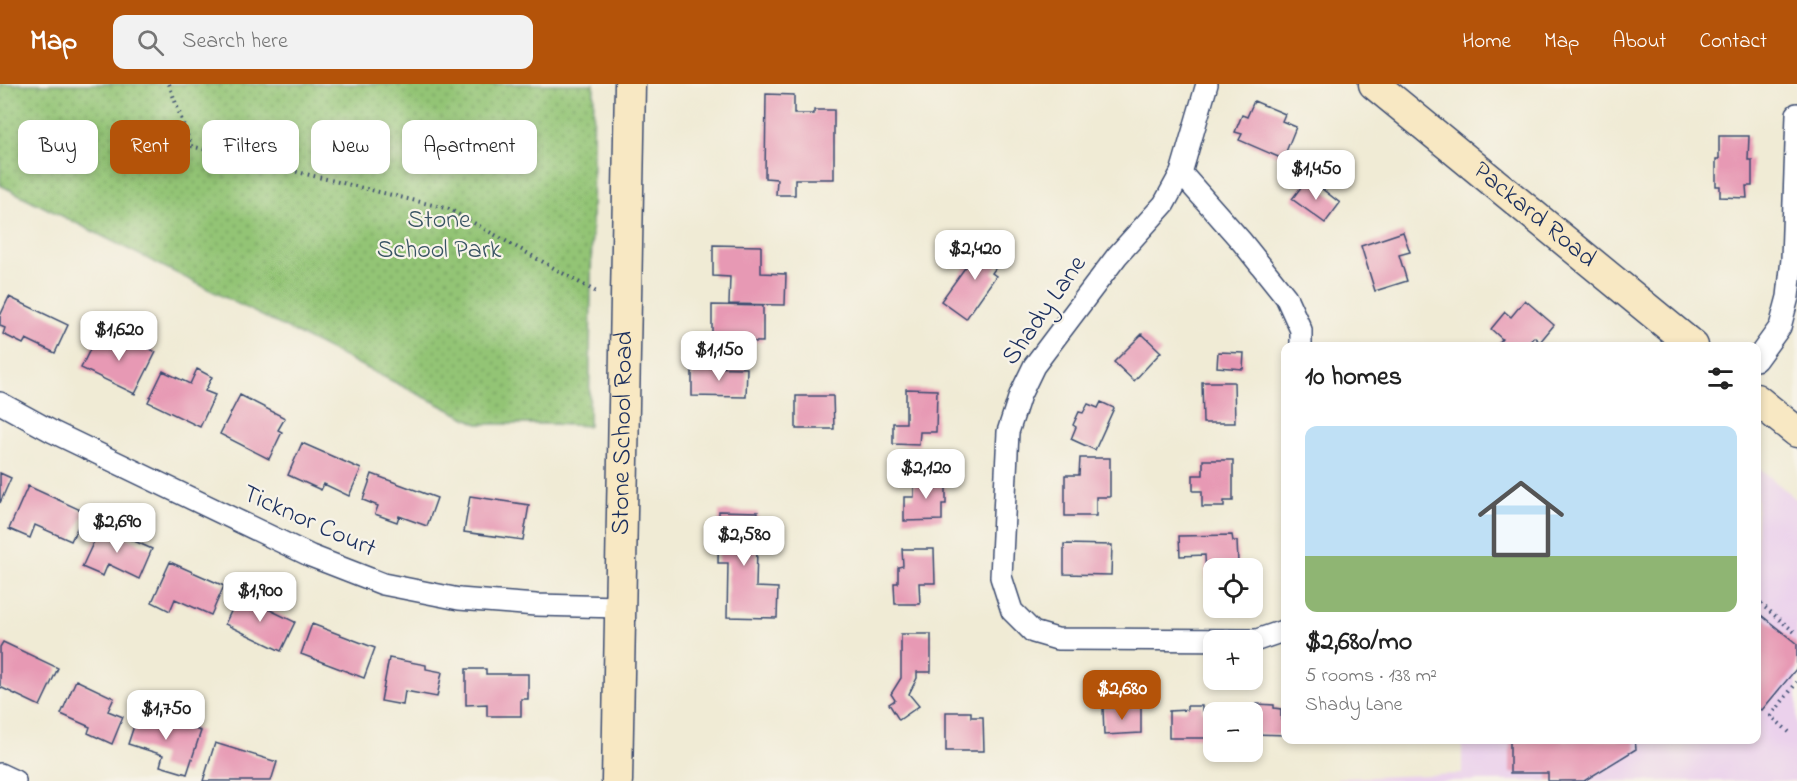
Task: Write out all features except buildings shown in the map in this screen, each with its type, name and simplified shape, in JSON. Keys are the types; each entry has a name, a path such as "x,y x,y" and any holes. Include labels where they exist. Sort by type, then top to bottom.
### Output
{"main road":[{"name":"Stone School Road","path":"617,781 630,84"},
{"name":"Packard Road","path":"1374,84 1688,342"},
{"path":"1761,403 1797,432"}],"street":[{"name":"Shady Lane","path":"1207,84 1181,173 1164,204 1117,256 1034,366 1020,395 1008,432 1001,577 1012,611 1033,632 1057,639 1257,640 1281,632"},
{"path":"1761,353 1780,327 1788,297 1792,259 1797,114"},
{"path":"1181,173 1242,242 1286,297 1301,330 1301,342"},
{"name":"Ticknor Court","path":"0,403 53,432 311,556 382,584 459,599 536,605 620,607"},
{"path":"0,774 15,781"}],"path":[{"path":"170,84 191,146 449,209 598,292"},
{"path":"1761,604 1797,634"},
{"path":"1789,732 1771,716 1797,682"}],"shaded area":[{"path":"1761,469 1797,500 1797,781 1337,781 1337,778 1462,774 1462,744 1761,744"}],"green space":[{"name":"Stone School Park","path":"0,84 594,84 589,426 478,424 0,185"}]}
